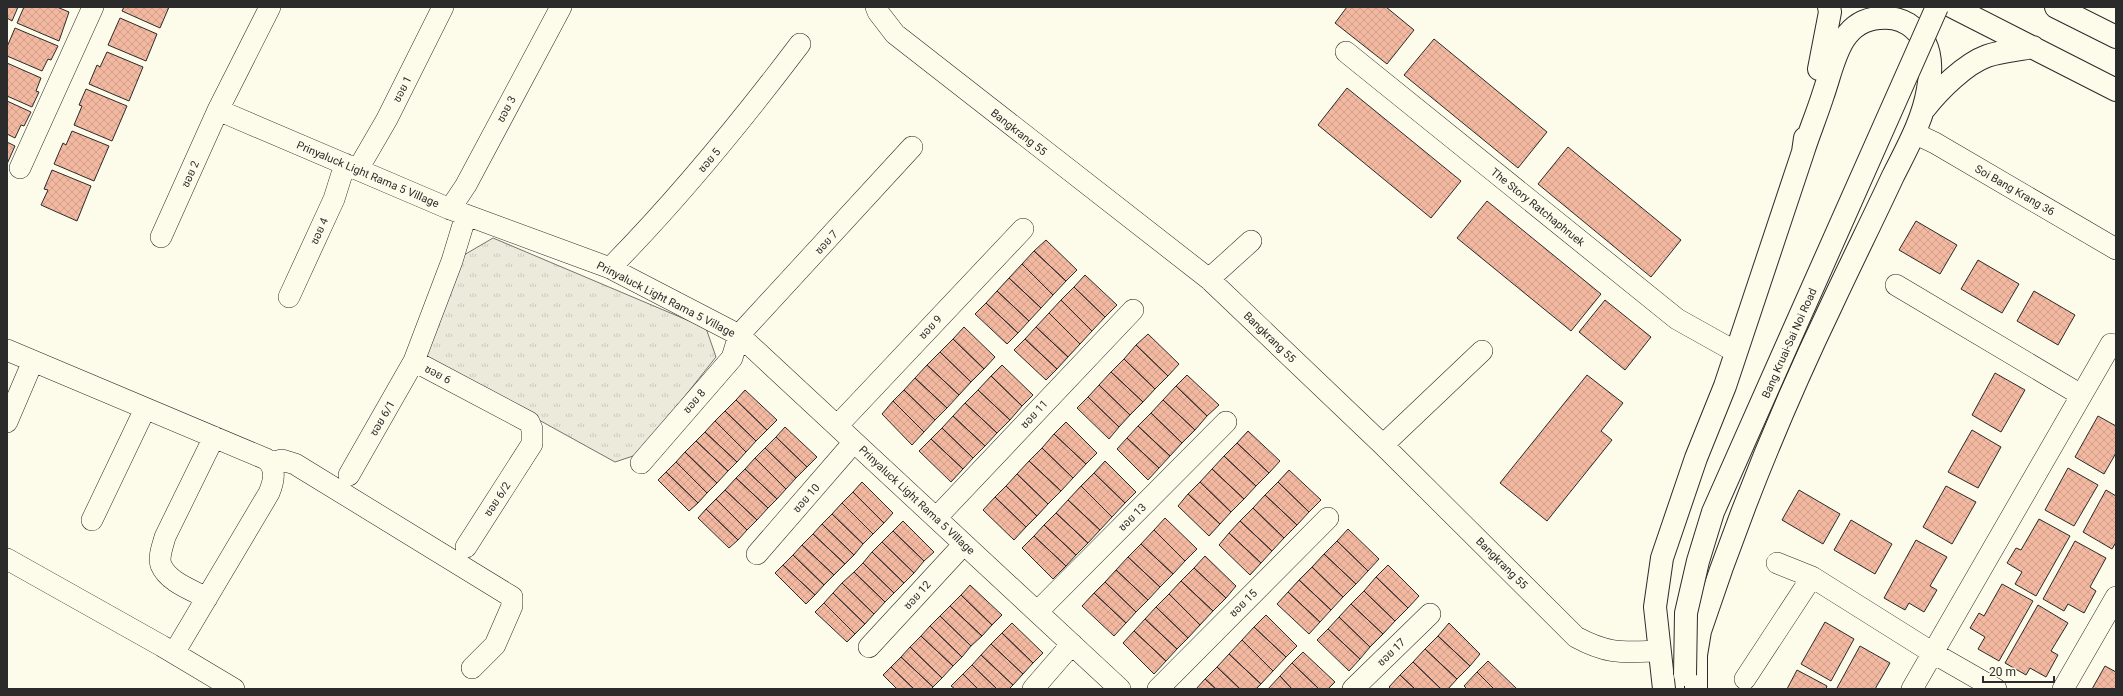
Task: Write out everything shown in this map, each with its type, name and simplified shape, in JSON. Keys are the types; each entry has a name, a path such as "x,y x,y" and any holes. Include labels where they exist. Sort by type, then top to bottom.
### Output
{"main road":[{"path":"1803,152 1828,26 1829,7"},
{"name":"Bang Kruai-Sai Noi Road","path":"1680,685 1672,640 1674,611 1689,546 1702,507 1815,257 1922,7"},
{"name":"Bang Kruai-Sai Noi Road","path":"1680,685 1686,613 1698,561 1713,512 1937,7"},
{"path":"1953,7 2116,90"},
{"path":"2056,7 2116,37"},
{"path":"1888,17 1901,20 1915,28 1928,48 1931,65 1923,111 1914,133 1806,358 1754,481 1700,631 1696,655 1680,685 1660,651 1655,607 1662,558 1736,352 1824,94 1835,54 1843,39 1855,26 1871,18 1888,17"},
{"path":"1923,111 1938,91 1962,71 1986,56 2033,47"}],"street":[{"path":"20,168 93,7"},
{"path":"218,110 270,7"},
{"name":"ซอย 1","path":"351,166 387,119 443,7"},
{"name":"ซอย 3","path":"458,212 466,186 560,7"},
{"name":"Bangkrang 55","path":"876,7 878,12 895,34 1209,279 1383,445 1576,637 1595,648 1612,652 1660,651"},
{"name":"ซอย 5","path":"610,268 653,225 737,127 800,44"},
{"name":"The Story Ratchaphruek","path":"1346,52 1677,319 1736,352"},
{"name":"Prinyaluck Light Rama 5 Village","path":"218,110 458,212 610,268 739,335 1120,689"},
{"name":"ซอย 2","path":"161,237 218,110"},
{"name":"Soi Bang Krang 36","path":"1914,133 1935,143 2116,249"},
{"name":"ซอย 7","path":"739,335 912,147"},
{"name":"ซอย 4","path":"289,297 334,199 351,166"},
{"name":"ซอย 6","path":"458,212 452,261 414,361 530,422 533,438 532,444 528,450"},
{"name":"ซอย 9","path":"837,426 1024,228"},
{"path":"1209,279 1251,241"},
{"path":"1896,285 2081,394"},
{"name":"ซอย 11","path":"936,518 1133,310"},
{"name":"ซอย 8","path":"641,463 732,358 739,335"},
{"path":"1912,689 2111,344"},
{"path":"7,350 266,459 270,463 274,475 269,493 174,653"},
{"path":"1383,445 1482,351"},
{"path":"7,422 33,361"},
{"name":"ซอย 6/1","path":"349,475 414,361"},
{"path":"92,520 145,408"},
{"name":"ซอย 13","path":"1037,612 1226,422"},
{"path":"207,598 180,584 169,575 161,564 161,552 165,537 214,438"},
{"name":"ซอย 10","path":"758,554 854,442"},
{"name":"ซอย 6/2","path":"466,547 528,450"},
{"path":"270,463 282,460 295,464 512,597 512,606 495,645 472,668"},
{"name":"ซอย 15","path":"1158,689 1328,518"},
{"name":"ซอย 12","path":"869,647 964,544"},
{"path":"7,559 174,653 234,689"},
{"path":"1777,563 1812,577 1933,653 1996,689"},
{"path":"1745,679 1812,577"},
{"path":"2063,689 2116,597"},
{"name":"ซอย 17","path":"1353,689 1430,614"},
{"path":"1033,689 1072,644"}],"green space":[{"path":"493,238 706,328 716,357 639,454 615,462 423,356 464,255"}],"building":[{"path":"7,7 18,7 12,21 7,18"},
{"path":"24,7 57,7 69,12 59,41 17,23"},
{"path":"124,7 169,7 160,28 122,11"},
{"path":"1347,7 1386,7 1414,30 1387,64 1335,23"},
{"path":"120,18 157,34 146,61 108,45"},
{"path":"15,28 58,46 51,60 48,59 42,71 7,56 7,47"},
{"path":"1434,39 1547,132 1518,168 1404,75"},
{"path":"107,52 143,67 129,101 89,84 97,65 100,67"},
{"path":"7,63 41,78 36,91 39,92 32,107 7,96"},
{"path":"1347,88 1461,181 1431,218 1318,125"},
{"path":"86,89 127,106 112,141 74,125 82,106 79,105"},
{"path":"7,101 31,112 24,126 21,125 15,138 7,134"},
{"path":"72,131 109,146 94,181 54,164 63,143 66,145"},
{"path":"7,142 15,146 7,164"},
{"path":"1568,147 1681,240 1651,277 1538,184"},
{"path":"52,170 91,186 77,221 41,205 48,190 44,189"},
{"path":"1487,201 1601,294 1571,331 1457,238"},
{"path":"1916,221 1957,245 1940,274 1899,250"},
{"path":"1046,240 1077,270 1066,281 1034,251"},
{"path":"1034,251 1066,281 1053,295 1022,264"},
{"path":"1978,260 2019,284 2002,313 1961,289"},
{"path":"1022,264 1053,295 1041,308 1009,278"},
{"path":"1085,275 1117,305 1105,317 1074,287"},
{"path":"1009,278 1041,308 1029,321 997,291"},
{"path":"1074,287 1105,317 1092,331 1061,300"},
{"path":"997,291 1029,321 1018,333 986,303"},
{"path":"2034,291 2075,315 2058,345 2017,321"},
{"path":"1061,300 1092,331 1080,344 1049,313"},
{"path":"1605,300 1651,337 1625,370 1579,332"},
{"path":"986,303 1018,333 1007,344 975,314"},
{"path":"1049,313 1080,344 1068,357 1036,327"},
{"path":"964,327 995,357 984,369 953,339"},
{"path":"1036,327 1068,357 1057,369 1025,339"},
{"path":"1148,334 1179,364 1168,376 1136,345"},
{"path":"953,339 984,369 971,382 940,352"},
{"path":"1025,339 1057,369 1046,380 1014,350"},
{"path":"1136,345 1168,376 1155,389 1124,359"},
{"path":"940,352 971,382 959,395 927,365"},
{"path":"1124,359 1155,389 1143,402 1111,372"},
{"path":"927,365 959,395 947,408 915,378"},
{"path":"1002,365 1033,395 1022,406 991,376"},
{"path":"1111,372 1143,402 1130,415 1099,385"},
{"path":"1995,373 2025,390 2001,432 1972,415"},
{"path":"1187,375 1219,405 1207,416 1176,386"},
{"path":"1587,375 1623,403 1601,431 1612,440 1547,521 1500,483"},
{"path":"991,376 1022,406 1010,420 978,390"},
{"path":"915,378 947,408 935,420 904,390"},
{"path":"1099,385 1130,415 1119,427 1088,397"},
{"path":"1176,386 1207,416 1195,430 1163,400"},
{"path":"745,390 777,420 767,430 736,400"},
{"path":"904,390 935,420 924,432 893,401"},
{"path":"978,390 1010,420 997,433 965,403"},
{"path":"1088,397 1119,427 1109,439 1077,408"},
{"path":"736,400 767,430 756,441 725,411"},
{"path":"1163,400 1195,430 1182,443 1151,413"},
{"path":"893,401 924,432 912,445 882,414"},
{"path":"965,403 997,433 985,446 953,416"},
{"path":"725,411 756,441 746,452 715,421"},
{"path":"1151,413 1182,443 1170,456 1138,426"},
{"path":"953,416 985,446 973,458 942,428"},
{"path":"2098,416 2116,426 2116,453 2104,474 2075,457"},
{"path":"715,421 746,452 737,462 705,432"},
{"path":"1066,422 1097,453 1086,464 1054,434"},
{"path":"1138,426 1170,456 1159,468 1127,438"},
{"path":"785,427 817,457 807,467 776,437"},
{"path":"942,428 973,458 963,469 931,439"},
{"path":"1972,430 2001,447 1978,488 1948,472"},
{"path":"1248,431 1280,461 1269,473 1237,443"},
{"path":"705,432 737,462 728,471 696,441"},
{"path":"1054,434 1086,464 1073,478 1042,448"},
{"path":"776,437 807,467 796,478 765,448"},
{"path":"1127,438 1159,468 1148,480 1117,449"},
{"path":"931,439 963,469 951,482 919,451"},
{"path":"696,441 728,471 717,483 685,452"},
{"path":"1237,443 1269,473 1256,486 1224,456"},
{"path":"765,448 796,478 786,489 755,458"},
{"path":"1042,448 1073,478 1061,491 1029,461"},
{"path":"685,452 717,483 707,493 676,462"},
{"path":"1224,456 1256,486 1244,499 1212,469"},
{"path":"755,458 786,489 777,499 745,469"},
{"path":"1029,461 1061,491 1048,504 1017,474"},
{"path":"1105,461 1136,492 1125,503 1094,473"},
{"path":"676,462 707,493 698,503 666,472"},
{"path":"2068,468 2098,485 2074,526 2045,510"},
{"path":"745,469 777,499 768,508 736,478"},
{"path":"1212,469 1244,499 1231,512 1200,482"},
{"path":"1289,470 1321,500 1309,512 1278,482"},
{"path":"666,472 698,503 689,511 658,480"},
{"path":"1094,473 1125,503 1112,517 1081,486"},
{"path":"1017,474 1048,504 1037,516 1006,486"},
{"path":"736,478 768,508 757,520 725,490"},
{"path":"862,482 893,513 884,523 853,492"},
{"path":"1200,482 1231,512 1220,524 1188,494"},
{"path":"1278,482 1309,512 1297,525 1265,495"},
{"path":"1006,486 1037,516 1026,527 995,497"},
{"path":"1081,486 1112,517 1100,530 1068,500"},
{"path":"1946,486 1976,502 1952,544 1923,527"},
{"path":"725,490 757,520 747,530 716,499"},
{"path":"1799,490 1840,514 1823,544 1782,520"},
{"path":"2106,490 2116,496 2116,542 2112,549 2083,532"},
{"path":"853,492 884,523 873,534 842,503"},
{"path":"1188,494 1220,524 1209,536 1178,506"},
{"path":"1265,495 1297,525 1284,538 1253,508"},
{"path":"995,497 1026,527 1014,540 983,510"},
{"path":"716,499 747,530 738,540 706,509"},
{"path":"1068,500 1100,530 1088,543 1056,513"},
{"path":"842,503 873,534 863,544 832,514"},
{"path":"1253,508 1284,538 1272,551 1240,521"},
{"path":"706,509 738,540 729,548 698,518"},
{"path":"1056,513 1088,543 1076,555 1044,525"},
{"path":"832,514 863,544 854,555 822,524"},
{"path":"1165,518 1197,549 1185,561 1154,530"},
{"path":"2039,519 2070,536 2036,596 2015,584 2022,572 2007,563 2016,548 2021,550"},
{"path":"1851,520 1892,544 1875,574 1834,550"},
{"path":"903,521 934,552 924,561 893,531"},
{"path":"1240,521 1272,551 1261,563 1229,533"},
{"path":"822,524 854,555 845,564 813,534"},
{"path":"1044,525 1076,555 1066,566 1034,536"},
{"path":"1348,529 1379,559 1368,571 1337,541"},
{"path":"1154,530 1185,561 1173,574 1141,544"},
{"path":"893,531 924,561 914,573 882,542"},
{"path":"1229,533 1261,563 1250,575 1219,545"},
{"path":"813,534 845,564 834,575 802,545"},
{"path":"1034,536 1066,566 1053,579 1022,548"},
{"path":"1916,540 1947,557 1930,586 1937,590 1924,612 1909,603 1905,610 1884,598"},
{"path":"1337,541 1368,571 1356,584 1324,554"},
{"path":"2075,541 2106,558 2090,587 2096,591 2084,613 2068,604 2064,611 2043,599"},
{"path":"882,542 914,573 904,583 872,552"},
{"path":"1141,544 1173,574 1160,587 1128,557"},
{"path":"802,545 834,575 824,585 793,555"},
{"path":"872,552 904,583 894,593 863,563"},
{"path":"1324,554 1356,584 1343,597 1312,567"},
{"path":"793,555 824,585 815,595 783,565"},
{"path":"1205,556 1236,586 1226,598 1194,568"},
{"path":"1128,557 1160,587 1148,600 1116,570"},
{"path":"863,563 894,593 885,602 854,572"},
{"path":"783,565 815,595 806,604 775,573"},
{"path":"1388,565 1419,596 1408,608 1376,577"},
{"path":"1312,567 1343,597 1331,610 1299,580"},
{"path":"1194,568 1226,598 1213,611 1181,581"},
{"path":"1116,570 1148,600 1136,612 1105,582"},
{"path":"854,572 885,602 874,614 842,583"},
{"path":"1376,577 1408,608 1395,621 1364,591"},
{"path":"1299,580 1331,610 1320,622 1288,592"},
{"path":"1181,581 1213,611 1200,625 1169,594"},
{"path":"1105,582 1136,612 1126,623 1094,593"},
{"path":"842,583 874,614 865,624 833,593"},
{"path":"2002,584 2033,601 1999,661 1978,649 1985,637 1970,628 1979,613 1984,616"},
{"path":"970,585 1002,615 992,625 961,595"},
{"path":"1364,591 1395,621 1383,634 1351,604"},
{"path":"1288,592 1320,622 1309,634 1277,604"},
{"path":"833,593 865,624 855,634 824,603"},
{"path":"1094,593 1126,623 1114,636 1082,606"},
{"path":"1169,594 1200,625 1188,638 1156,607"},
{"path":"961,595 992,625 982,636 950,606"},
{"path":"824,603 855,634 847,642 815,612"},
{"path":"1351,604 1383,634 1370,647 1339,617"},
{"path":"2038,605 2068,623 2051,651 2058,655 2046,677 2030,668 2026,675 2005,663"},
{"path":"950,606 982,636 971,646 940,616"},
{"path":"1156,607 1188,638 1177,649 1145,619"},
{"path":"1266,615 1297,646 1286,657 1254,627"},
{"path":"940,616 971,646 962,657 930,626"},
{"path":"1339,617 1370,647 1360,659 1328,629"},
{"path":"1145,619 1177,649 1166,661 1134,631"},
{"path":"1825,622 1854,639 1831,681 1801,664"},
{"path":"1012,623 1043,653 1033,663 1002,633"},
{"path":"1449,623 1480,654 1470,666 1438,636"},
{"path":"930,626 962,657 953,666 921,636"},
{"path":"1254,627 1286,657 1273,671 1242,640"},
{"path":"1328,629 1360,659 1349,671 1317,640"},
{"path":"1134,631 1166,661 1154,674 1123,643"},
{"path":"1002,633 1033,663 1023,674 991,644"},
{"path":"921,636 953,666 942,678 910,647"},
{"path":"1438,636 1470,666 1457,679 1425,649"},
{"path":"1242,640 1273,671 1261,684 1229,654"},
{"path":"991,644 1023,674 1013,685 981,655"},
{"path":"1860,646 1890,663 1875,689 1837,688"},
{"path":"910,647 942,678 933,687 901,657"},
{"path":"1425,649 1457,679 1448,689 1441,689 1413,662"},
{"path":"1303,652 1335,682 1328,689 1319,689 1292,663"},
{"path":"1229,654 1261,684 1256,689 1240,689 1217,667"},
{"path":"981,655 1013,685 1009,689 997,689 972,665"},
{"path":"901,657 933,687 931,689 914,689 891,667"},
{"path":"1488,661 1517,689 1494,689 1477,672"},
{"path":"1413,662 1441,689 1415,689 1400,675"},
{"path":"1292,663 1319,689 1292,689 1280,676"},
{"path":"972,665 997,689 978,689 963,674"},
{"path":"2105,666 2116,672 2116,689 2092,689"},
{"path":"891,667 914,689 897,689 883,675"},
{"path":"1217,667 1240,689 1216,689 1205,679"},
{"path":"1797,670 1827,686 1826,689 1787,689"},
{"path":"1477,672 1494,689 1467,689 1464,686"},
{"path":"963,674 978,689 955,689 951,686"},
{"path":"1400,675 1415,689 1391,689 1389,687"},
{"path":"1280,676 1292,689 1268,689"},
{"path":"1205,679 1216,689 1196,689"}]}
